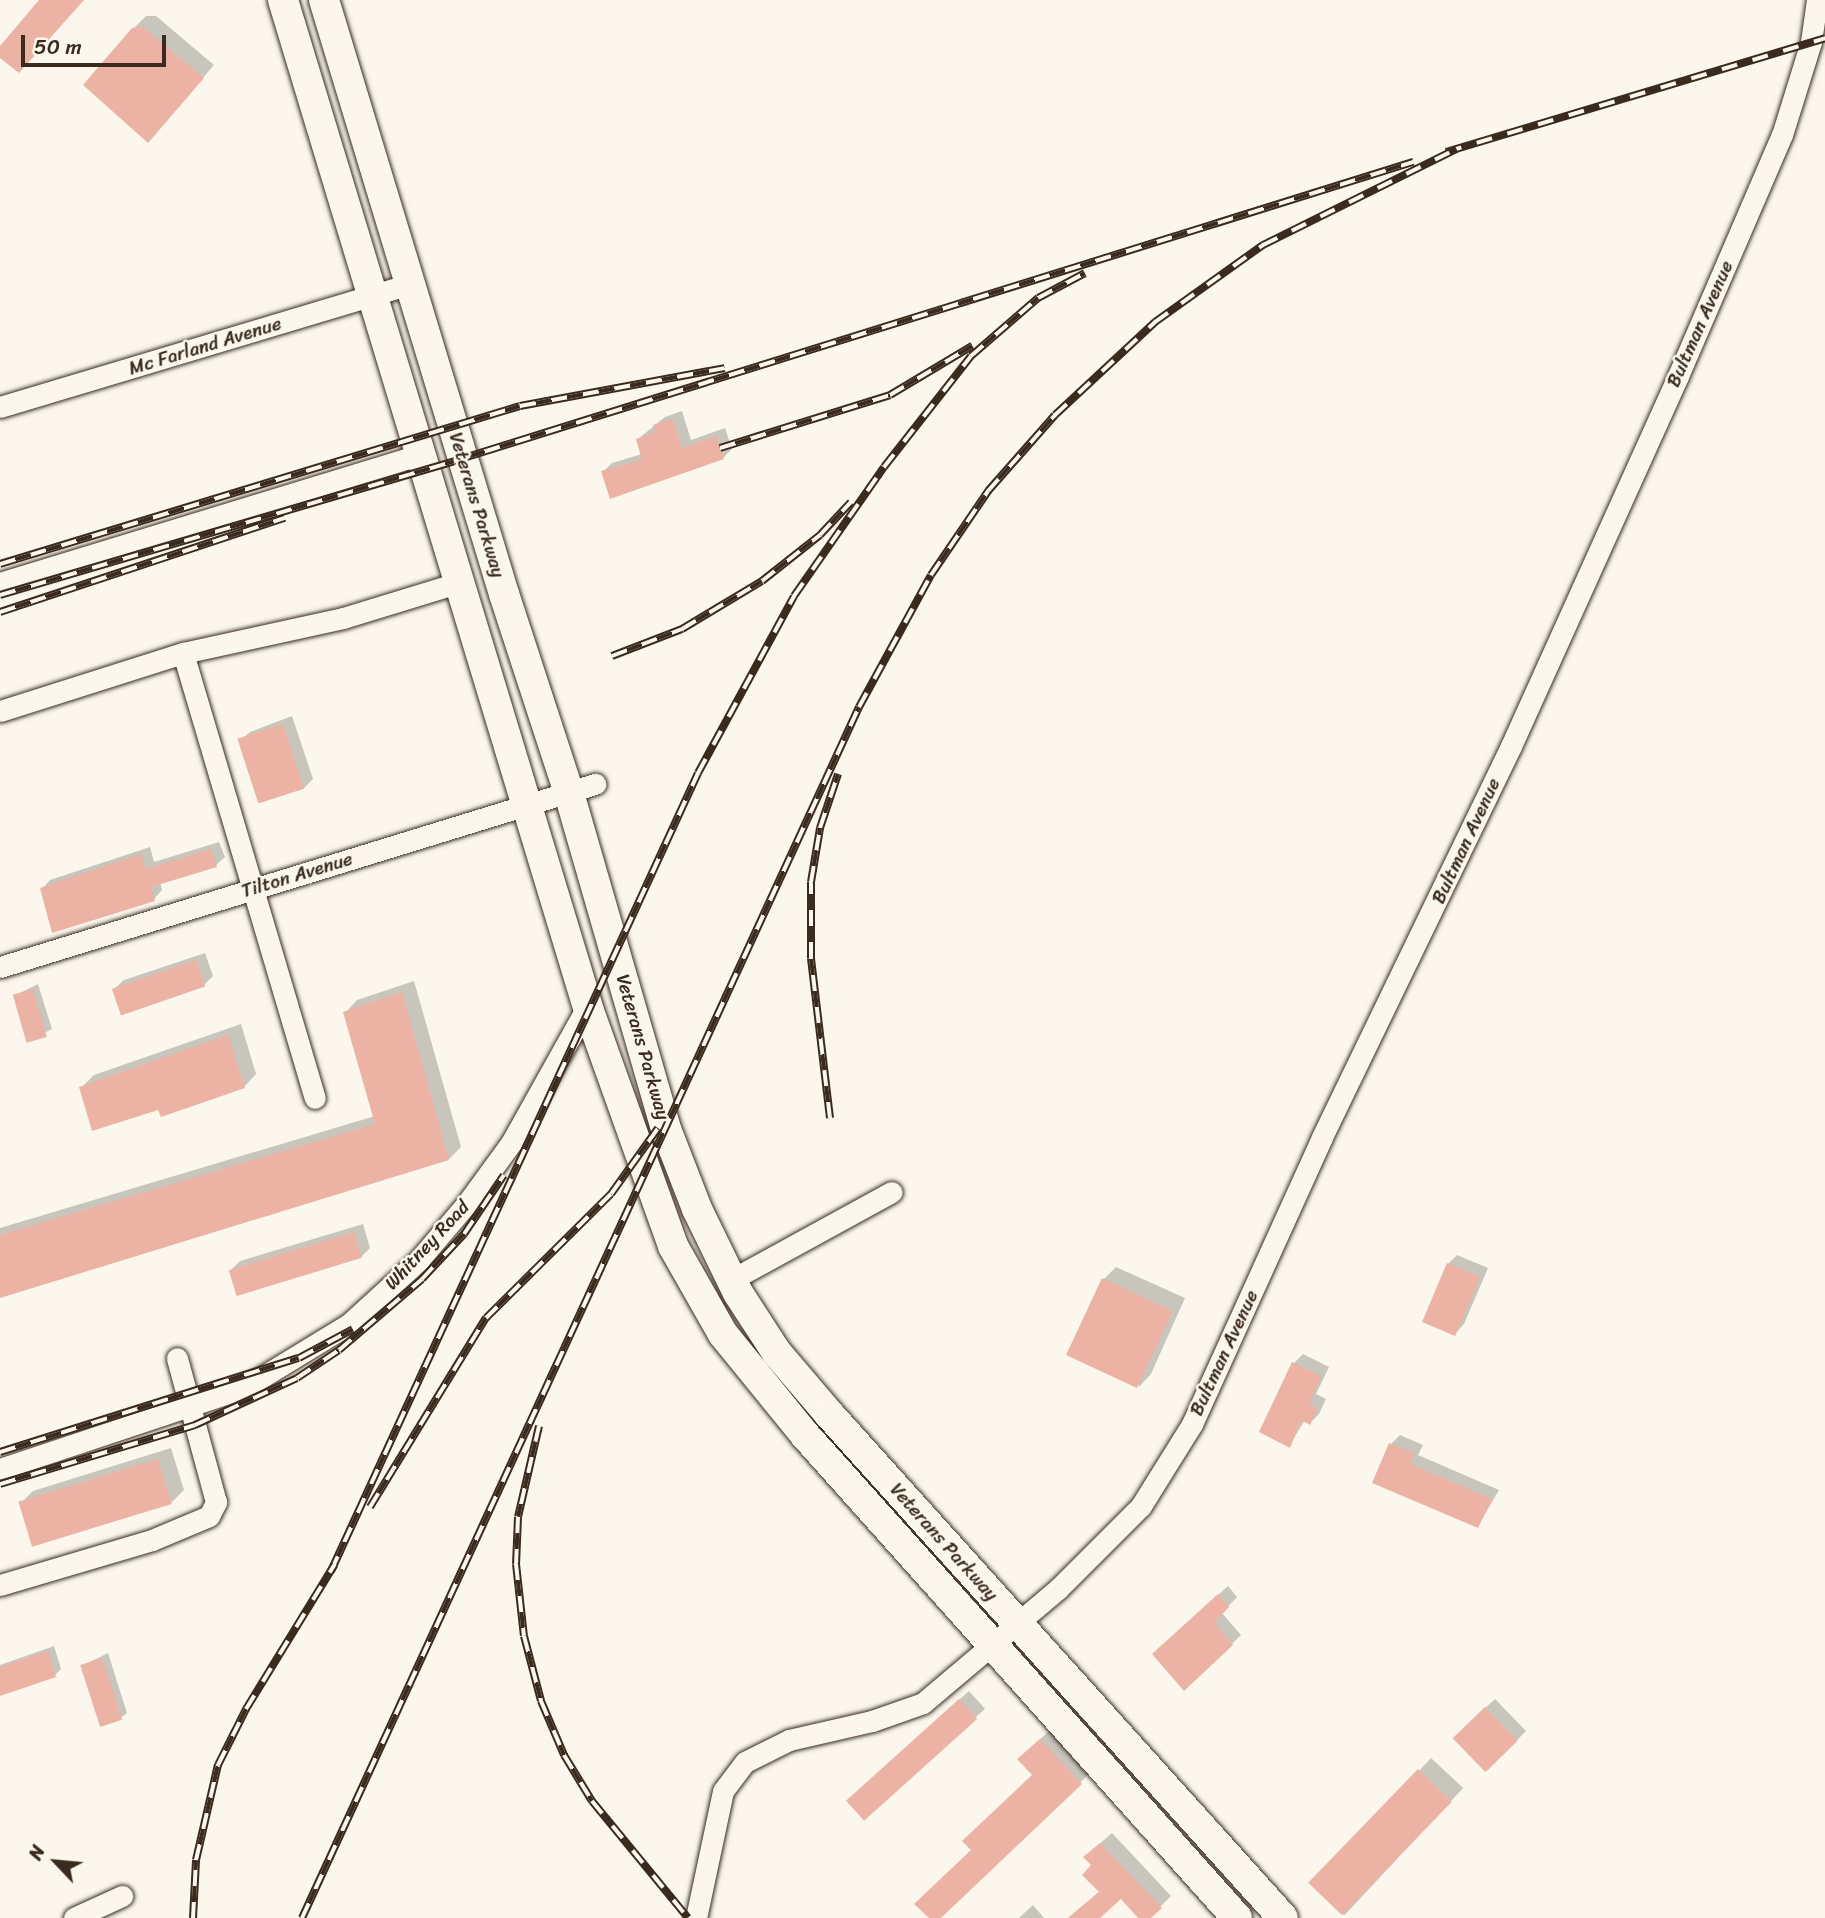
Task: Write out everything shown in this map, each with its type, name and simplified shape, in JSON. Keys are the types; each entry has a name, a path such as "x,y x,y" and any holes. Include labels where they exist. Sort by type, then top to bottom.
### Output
{"main road":[{"name":"Veterans Parkway","path":"283,0 530,806 588,1005 673,1246 723,1334 805,1435 1237,1918"},
{"name":"Veterans Parkway","path":"324,0 410,284 582,789 666,1129 731,1280 778,1353 1017,1624 1283,1918"}],"street":[{"name":"Bultman Avenue","path":"696,1918 723,1791 745,1762 789,1740 872,1721 923,1703 992,1647 1141,1506 1192,1424 1322,1138 1511,746 1683,363 1782,135 1811,43 1817,0"},
{"name":"Mc Farland Avenue","path":"0,407 410,284"},
{"path":"0,583 422,454"},
{"path":"0,711 183,653 343,618 461,582"},
{"path":"183,653 315,1098"},
{"name":"Tilton Avenue","path":"0,967 582,789"},
{"name":"Whitney Road","path":"0,1469 191,1408 244,1388 299,1358 349,1324 418,1261 468,1202 511,1143 588,1005"},
{"path":"731,1280 892,1192"},
{"path":"0,1585 196,1525 209,1516 216,1502 177,1358"},
{"path":"74,1918 122,1896"}],"building":[{"path":"39,0 84,0 19,73 0,58 0,46"},
{"path":"143,27 204,78 148,143 83,85 132,28"},
{"path":"673,419 682,448 716,436 724,459 610,499 601,471 642,460 636,439 656,432 653,425"},
{"path":"283,724 304,789 258,804 237,739"},
{"path":"211,849 217,867 151,887 155,901 52,933 40,888 141,854 146,869"},
{"path":"196,960 205,986 121,1015 112,989"},
{"path":"33,989 47,1037 27,1043 13,995"},
{"path":"402,992 449,1160 0,1298 0,1235 375,1124 343,1012"},
{"path":"228,1035 245,1088 161,1117 158,1110 92,1131 79,1087"},
{"path":"354,1232 362,1258 237,1296 229,1270"},
{"path":"1447,1263 1480,1277 1455,1336 1422,1322"},
{"path":"1102,1278 1173,1311 1137,1388 1066,1355"},
{"path":"1292,1362 1321,1376 1309,1404 1318,1408 1310,1425 1301,1420 1290,1448 1259,1432"},
{"path":"1389,1443 1415,1454 1410,1464 1492,1499 1478,1528 1372,1483"},
{"path":"158,1459 172,1504 32,1547 18,1502"},
{"path":"1218,1594 1229,1607 1214,1623 1233,1645 1184,1691 1152,1654"},
{"path":"48,1651 56,1677 0,1696 0,1667"},
{"path":"102,1658 122,1720 100,1727 80,1665"},
{"path":"959,1699 977,1719 864,1821 846,1801"},
{"path":"1485,1707 1518,1741 1485,1772 1453,1738"},
{"path":"1040,1739 1082,1784 941,1918 929,1918 914,1904 971,1850 962,1841 1032,1775 1017,1759"},
{"path":"1418,1769 1452,1802 1342,1915 1308,1883"},
{"path":"1100,1843 1162,1908 1151,1918 1138,1918 1121,1899 1100,1918 1068,1918 1099,1892 1082,1875 1091,1865 1083,1857"}],"railway":[{"path":"1446,152 1825,38"},
{"path":"302,1918 859,707 931,575 988,491 1055,415 1155,322 1263,245 1456,149"},
{"path":"0,595 454,461 1413,162"},
{"path":"331,1571 698,773 794,596 884,467 971,356 1038,298 1085,273"},
{"path":"720,448 890,395 972,346"},
{"path":"0,564 520,406 725,368"},
{"path":"612,656 682,629 762,581 820,535 851,502"},
{"path":"0,612 285,518"},
{"path":"830,1118 811,958 811,882 820,828 838,774"},
{"path":"370,1507 486,1318 611,1194 658,1128"},
{"path":"0,1484 195,1425 297,1378 339,1350 422,1279 464,1234 504,1175"},
{"path":"0,1452 299,1358 353,1329"},
{"path":"539,1426 518,1517 516,1564 524,1636 541,1701 564,1755 592,1801 688,1918"},
{"path":"193,1918 196,1860 218,1765 246,1709 335,1564"}]}
